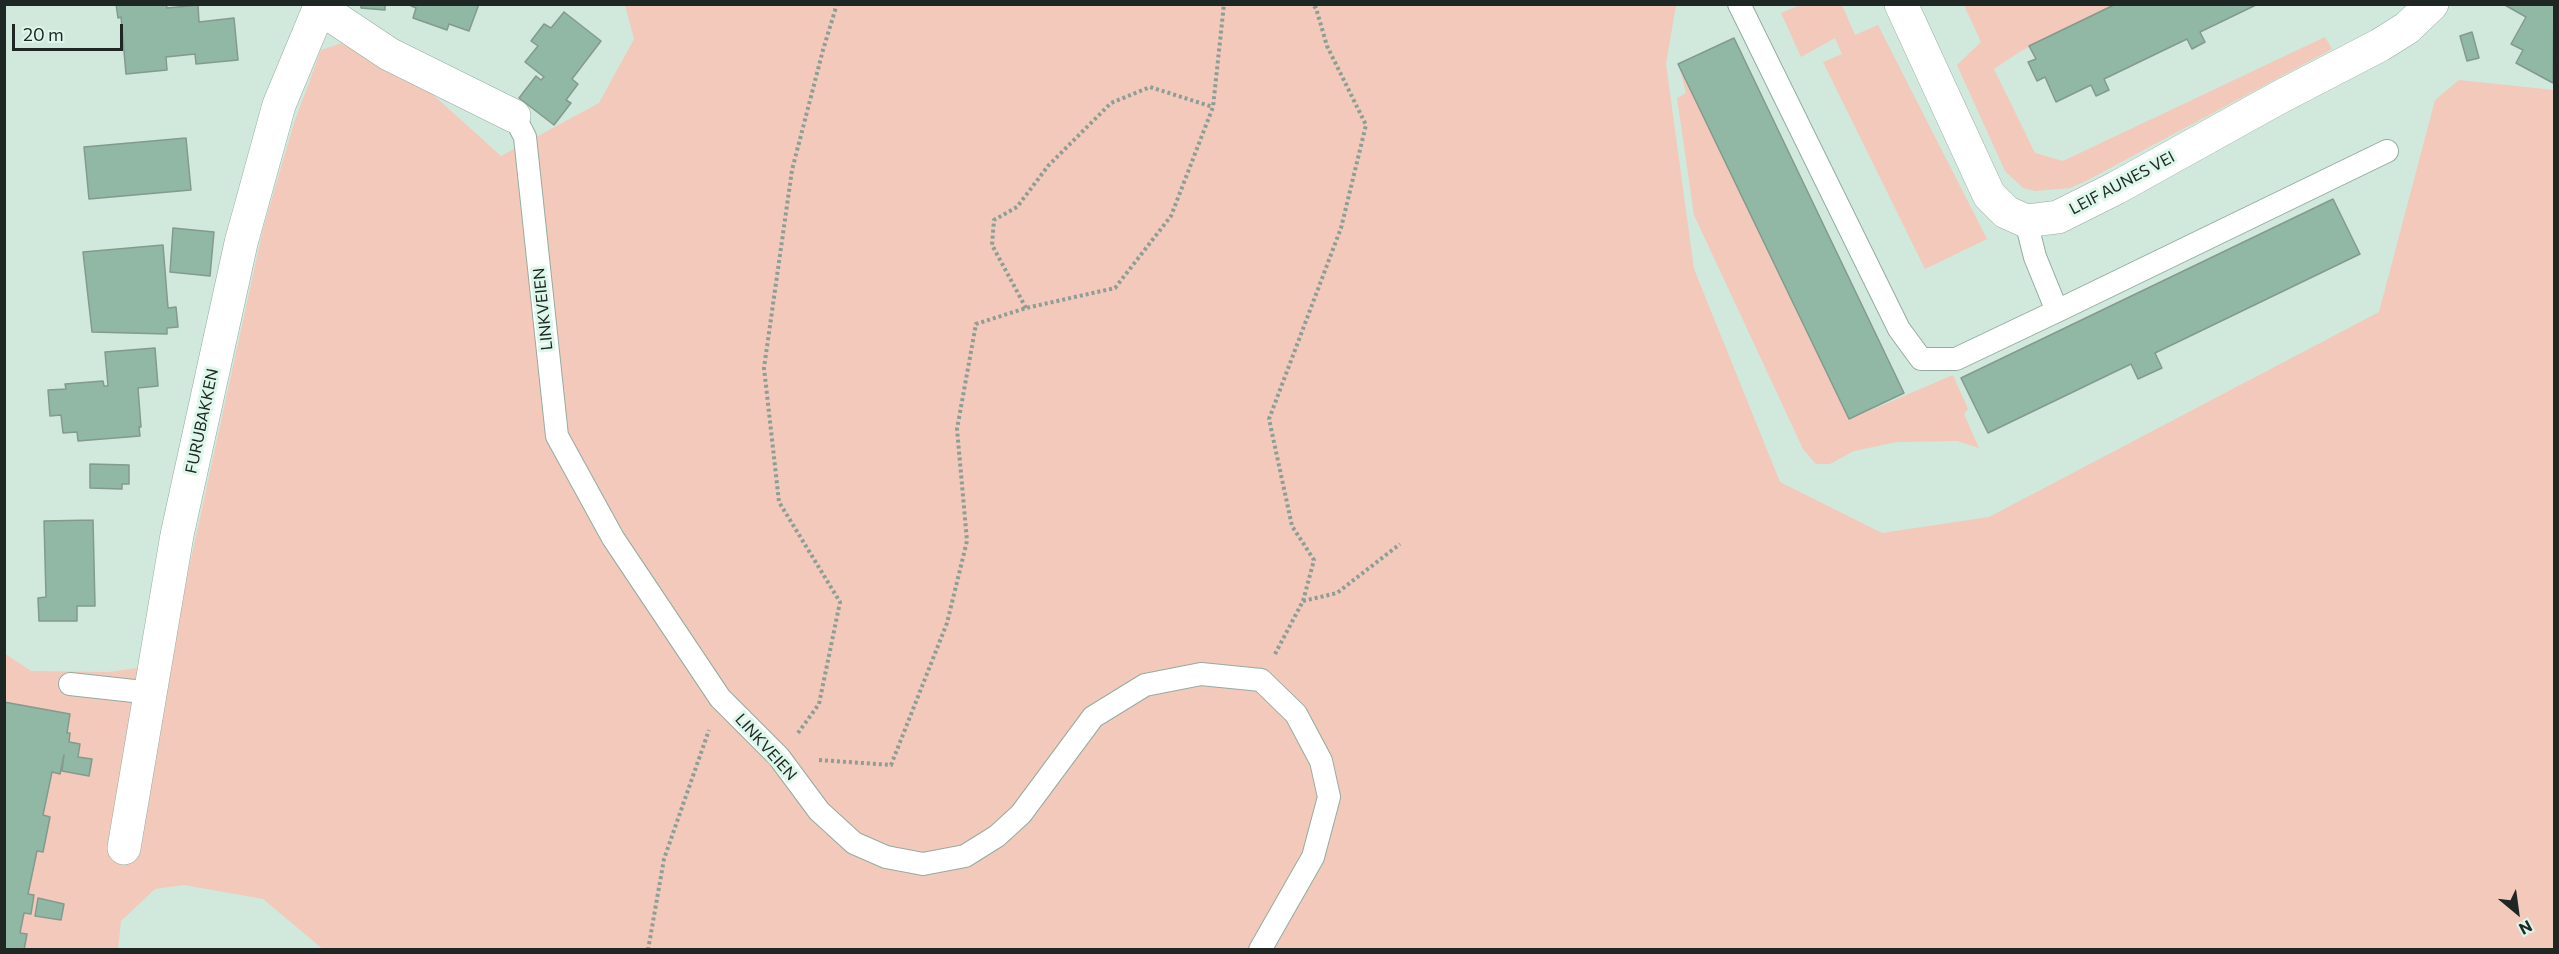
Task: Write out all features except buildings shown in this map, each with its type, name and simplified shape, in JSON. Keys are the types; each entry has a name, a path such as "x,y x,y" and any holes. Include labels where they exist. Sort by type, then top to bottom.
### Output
{"street":[{"path":"1901,4 1989,195 2006,212 2026,221"},
{"name":"LEIF AUNES VEI","path":"2026,221 2058,216 2116,188 2278,98 2380,45 2407,28 2432,4"},
{"name":"LINKVEIEN","path":"320,6 389,54 514,116"},
{"name":"FURUBAKKEN","path":"124,848 177,535 241,243 279,105 320,6"}],"lane":[{"path":"1739,4 1899,329 1921,358 1956,359 2387,152"},
{"name":"LINKVEIEN","path":"514,116 525,137 557,436 613,538 720,698 779,758 819,811 854,843 886,857 923,864 965,856 997,836 1021,814 1093,717 1145,686 1201,674 1261,680"},
{"path":"2026,221 2035,257 2057,311"},
{"path":"1260,950 1313,857 1329,797 1321,761 1296,714 1261,680"},
{"path":"70,684 152,693"}],"path":[{"path":"779,758 819,704 840,602 779,502 764,368 792,170 837,4"},
{"path":"779,758 891,765 947,623 967,541 957,429 976,324 1026,308 1115,288 1171,216 1213,107 1224,4"},
{"path":"1261,680 1303,602 1314,560 1292,526 1269,419 1341,228 1366,125 1327,46 1316,8 1311,4"},
{"path":"1026,308 992,245 994,220 1017,207 1048,166 1111,103 1149,87 1213,107"},
{"path":"1303,602 1337,593 1400,544"},
{"path":"648,950 664,859 720,698"}],"shaded area":[{"path":"625,5 1676,5 1666,64 1694,269 1780,482 1882,533 1989,517 2379,312 2435,100 2459,80 2554,90 2554,949 324,950 263,899 184,885 155,889 121,921 118,949 5,949 4,653 31,671 108,672 138,668 182,600 263,229 294,123 321,50 342,43 430,92 501,156 599,103 634,39"},
{"path":"1800,5 1842,5 1855,35 1878,25 1987,239 1925,269 1823,62 1842,54 1835,38 1801,57 1781,13"},
{"path":"1964,5 2115,5 2021,51 1994,69 2035,153 2063,161 2325,37 2332,49 2086,181 2070,188 2035,191 2023,188 2005,171 1957,65 1981,42"},
{"path":"1679,65 1850,419 1953,375 1968,409 1964,414 1979,448 1957,441 1897,442 1854,451 1830,464 1816,464 1803,449 1694,215 1677,98 1686,93"}]}
